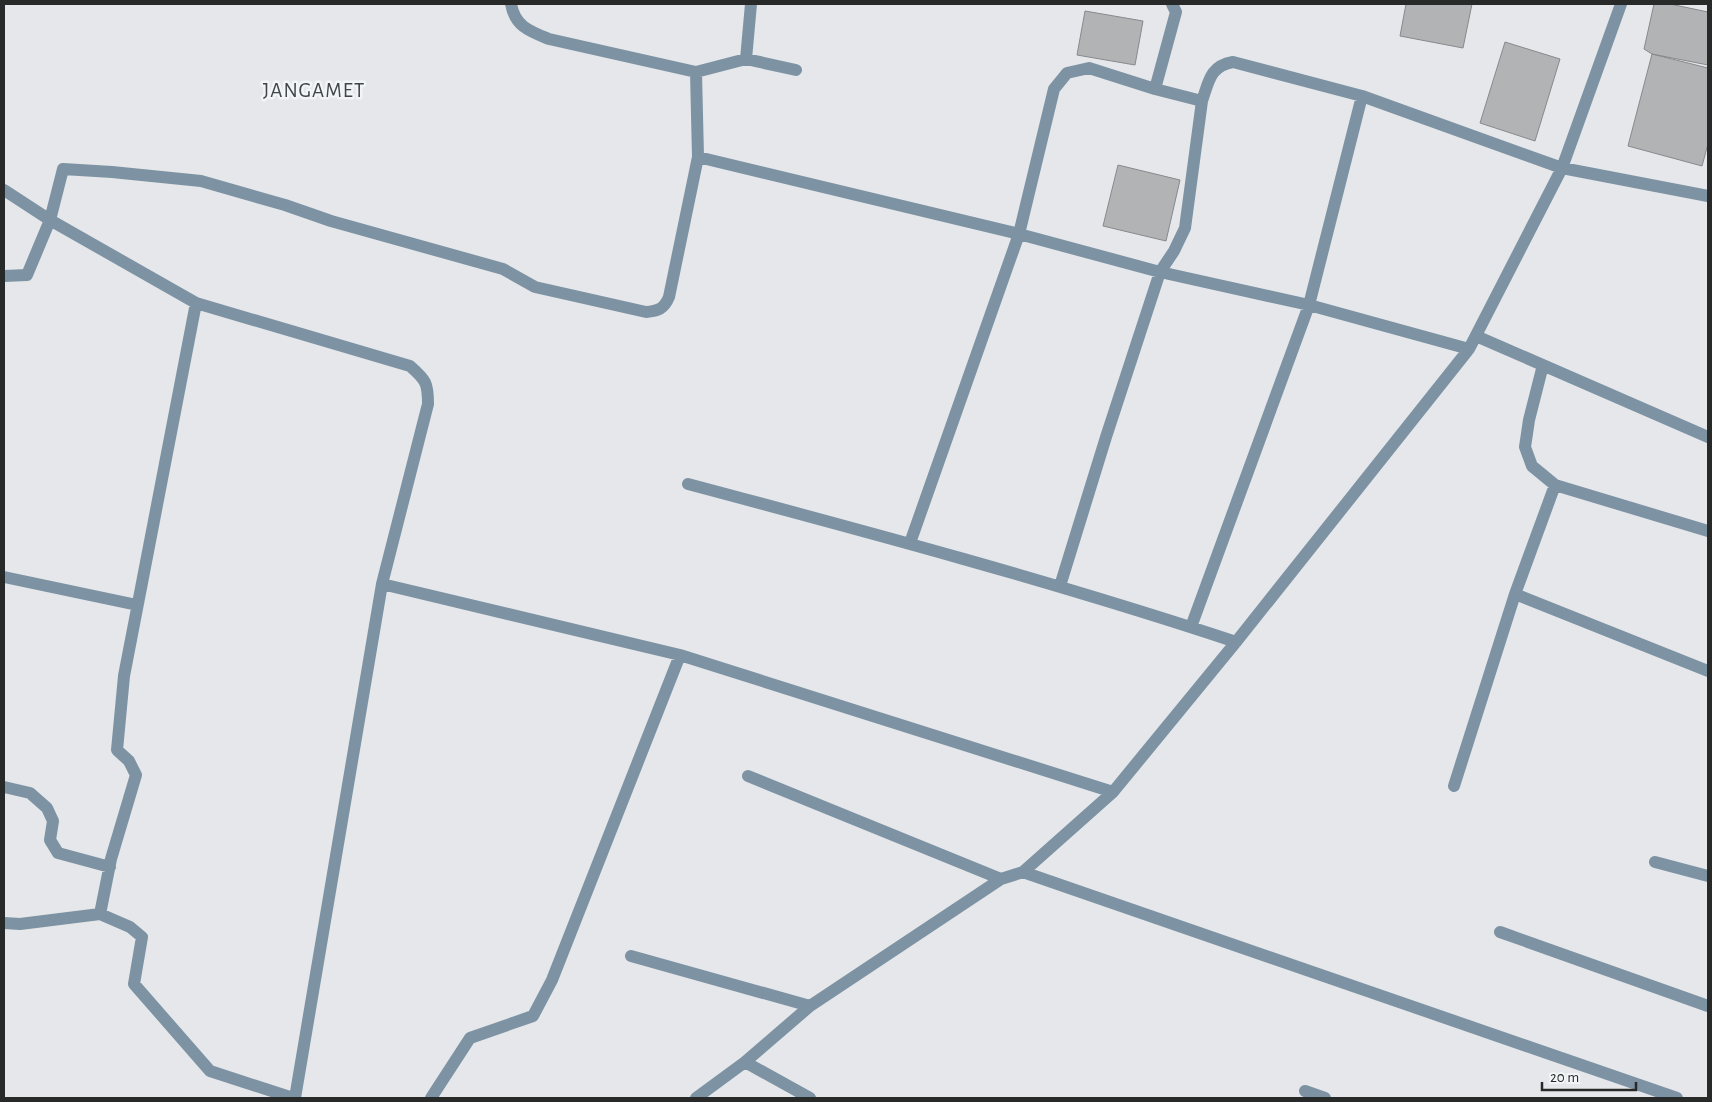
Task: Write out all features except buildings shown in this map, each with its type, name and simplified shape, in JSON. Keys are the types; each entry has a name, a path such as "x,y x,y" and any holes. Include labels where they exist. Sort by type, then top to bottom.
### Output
{"street":[{"path":"511,4 513,14 526,30 548,39 696,72 746,59 796,70"},
{"path":"746,59 751,4"},
{"path":"1154,89 1176,12 1172,4"},
{"path":"696,1098 745,1062 810,1006 1000,879 1023,872 1113,792 1236,642 1469,349 1562,168 1621,4"},
{"path":"1060,586 1160,272 1174,251 1185,228 1202,100 1212,74 1219,66 1234,62 1362,96 1562,168 1708,196"},
{"path":"910,543 1019,234 1054,89 1067,73 1089,68 1154,89 1202,100"},
{"path":"4,276 27,275 50,220 63,169 201,181 285,205 331,221 503,269 535,287 646,312 655,312 666,305 669,297 698,157 696,72"},
{"path":"1191,627 1309,305 1362,96"},
{"path":"698,157 1019,234 1160,272 1309,305 1469,349"},
{"path":"4,190 50,220 196,303 410,366 423,377 428,390 428,404 382,584 294,1098 210,1071 134,984 142,937 130,927 100,914 20,924 4,923"},
{"path":"100,914 110,866 136,775 129,761 117,750 124,676 196,303"},
{"path":"1476,336 1708,437"},
{"path":"1543,365 1529,420 1525,447 1532,466 1555,485 1708,531"},
{"path":"688,484 910,543 1060,586 1236,642"},
{"path":"1454,786 1515,594 1555,485"},
{"path":"4,577 137,605"},
{"path":"382,584 680,655 1113,792"},
{"path":"1515,594 1708,671"},
{"path":"431,1098 470,1038 533,1016 552,980 680,655"},
{"path":"748,776 1000,879"},
{"path":"4,787 30,793 47,808 53,821 50,840 58,852 110,866"},
{"path":"1655,862 1708,876"},
{"path":"1023,872 1676,1098"},
{"path":"1500,932 1708,1006"},
{"path":"632,956 810,1006"},
{"path":"745,1062 810,1098"},
{"path":"1304,1091 1325,1098"}],"district":[{"name":"JANGAMET","path":"314,90"}]}
